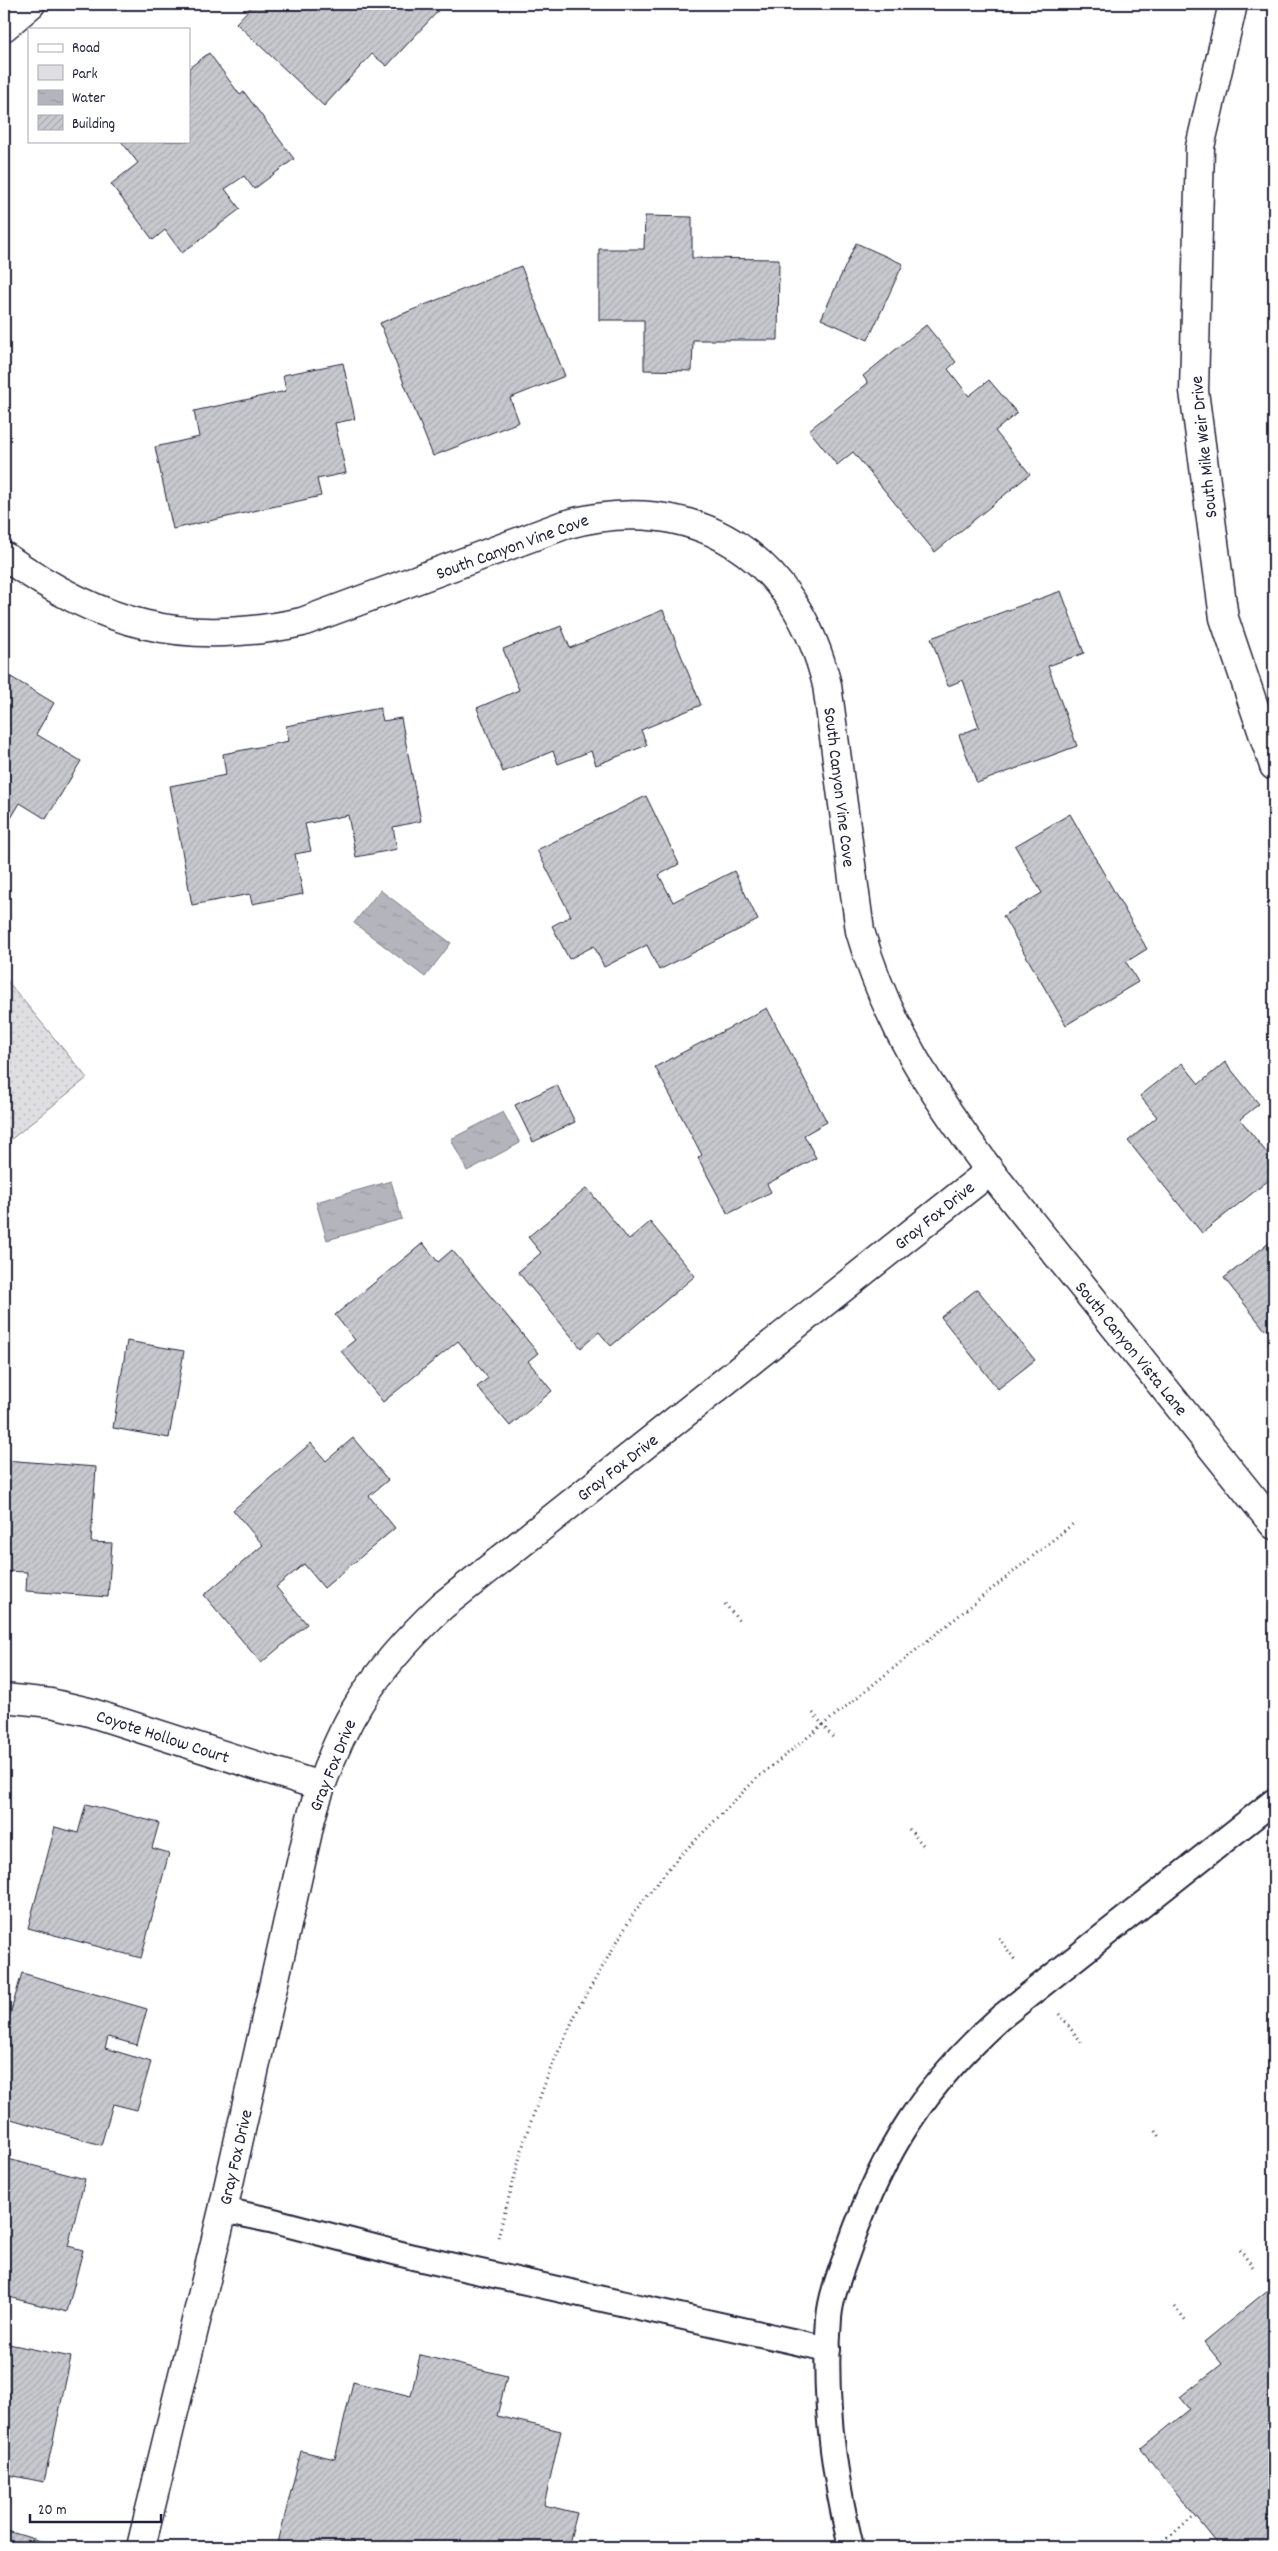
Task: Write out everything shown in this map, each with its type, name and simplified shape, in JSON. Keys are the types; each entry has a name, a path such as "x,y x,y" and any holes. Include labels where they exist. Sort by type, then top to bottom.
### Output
{"street":[{"path":"4,27 31,4"},
{"name":"South Mike Weir Drive","path":"1233,4 1200,147 1194,391 1224,618 1274,766"},
{"name":"South Canyon Vine Cove","path":"4,556 64,594 106,613 179,632 221,634 264,630 302,622 564,525 594,517 626,514 658,516 685,522 712,532 737,546 778,581 794,602 813,638 827,685 853,893 860,930 871,968 888,1010 908,1050 946,1112 990,1171"},
{"name":"South Canyon Vista Lane","path":"990,1171 1274,1524"},
{"name":"Gray Fox Drive","path":"141,2547 223,2210 309,1823 320,1786 339,1737 361,1697 385,1664 436,1612 990,1171"},
{"name":"Coyote Hollow Court","path":"4,1698 51,1703 89,1712 320,1786"}],"lane":[{"path":"851,2547 838,2494 830,2427 829,2316 843,2266 861,2216 883,2167 906,2124 934,2085 965,2049 1001,2017 1274,1801"},
{"path":"223,2210 270,2220 413,2257 828,2349"}],"path":[{"path":"498,2237 526,2136 550,2070 579,2007 635,1911 674,1863 715,1818 757,1778 1074,1523"},
{"path":"725,1604 739,1621"},
{"path":"814,1713 835,1740"},
{"path":"909,1829 922,1845"},
{"path":"999,1938 1020,1966"},
{"path":"1057,2011 1082,2043"},
{"path":"1156,2131 1160,2137"},
{"path":"1240,2250 1253,2267"},
{"path":"1175,2307 1187,2322"},
{"path":"1156,2547 1195,2516"}],"green space":[{"path":"4,977 87,1078 4,1145"}],"water":[{"path":"380,890 451,943 425,977 354,923"},
{"path":"503,1112 520,1143 467,1171 451,1139"},
{"path":"391,1181 402,1219 327,1240 316,1202"}],"building":[{"path":"254,4 429,4 438,11 387,66 372,54 324,106 236,23"},
{"path":"209,53 240,95 244,92 294,159 254,189 244,176 225,189 240,209 182,253 165,230 153,240 111,184 138,163 122,142 190,142 190,67"},
{"path":"645,216 692,217 692,258 779,259 778,340 693,340 692,371 644,370 644,320 599,320 599,249 644,249"},
{"path":"856,243 903,264 868,340 821,319"},
{"path":"521,266 565,376 510,398 519,422 433,456 380,323"},
{"path":"926,325 956,362 948,369 969,396 989,380 1017,413 995,431 1030,474 935,552 853,452 837,465 809,430 868,383 863,376"},
{"path":"343,363 355,419 335,423 346,473 317,479 321,496 173,529 155,447 199,437 194,411 286,391 283,375"},
{"path":"1061,591 1084,653 1048,666 1077,746 977,783 959,735 979,727 963,680 948,686 931,638"},
{"path":"663,610 701,705 641,730 647,745 596,765 591,751 558,764 553,751 503,772 477,708 519,690 503,649 561,626 570,648"},
{"path":"11,677 54,703 36,734 81,761 46,819 20,803 4,830 4,689"},
{"path":"380,708 383,721 401,718 421,821 393,827 397,849 356,857 348,815 305,824 311,851 295,854 303,894 252,904 250,894 192,905 170,786 226,775 223,754 289,741 286,726"},
{"path":"646,796 679,864 659,875 673,902 734,871 758,920 659,970 647,945 604,967 594,946 569,959 552,926 571,916 537,850"},
{"path":"1070,814 1147,949 1126,962 1138,982 1066,1025 1003,916 1042,893 1015,846"},
{"path":"767,1008 827,1122 804,1135 816,1158 767,1184 771,1192 728,1214 698,1158 702,1155 655,1067"},
{"path":"1225,1062 1259,1104 1240,1119 1274,1162 1274,1176 1202,1233 1128,1141 1157,1117 1140,1096 1182,1063 1199,1084"},
{"path":"557,1085 575,1122 533,1142 515,1105"},
{"path":"587,1188 629,1240 650,1222 695,1276 611,1346 599,1332 581,1348 518,1272 541,1253 528,1237"},
{"path":"1274,1239 1274,1322 1265,1330 1224,1278"},
{"path":"423,1243 438,1262 452,1250 538,1353 528,1361 552,1391 510,1426 477,1387 488,1378 458,1341 383,1402 341,1351 355,1340 335,1315"},
{"path":"977,1289 1035,1360 998,1389 941,1317"},
{"path":"127,1341 184,1351 169,1438 113,1428"},
{"path":"353,1438 388,1480 369,1496 395,1528 324,1588 304,1564 276,1587 307,1624 261,1663 204,1595 263,1545 233,1510 311,1443 326,1461"},
{"path":"4,1460 96,1467 91,1542 112,1543 108,1597 26,1591 27,1572 4,1571"},
{"path":"86,1804 159,1823 152,1848 169,1853 141,1958 28,1928 55,1827 78,1833"},
{"path":"22,1973 147,2009 137,2045 108,2037 105,2048 151,2062 137,2110 113,2104 101,2145 4,2117 4,2035"},
{"path":"4,2158 85,2179 68,2246 83,2250 67,2312 4,2296"},
{"path":"1274,2285 1274,2547 1220,2547 1141,2449 1190,2409 1180,2397 1222,2364 1204,2342"},
{"path":"4,2343 71,2357 44,2482 4,2474"},
{"path":"420,2355 507,2376 497,2416 561,2431 544,2505 577,2513 568,2547 294,2547 278,2543 301,2451 335,2459 353,2382 411,2396"},
{"path":"4,2530 44,2542 42,2547 4,2547"}]}
